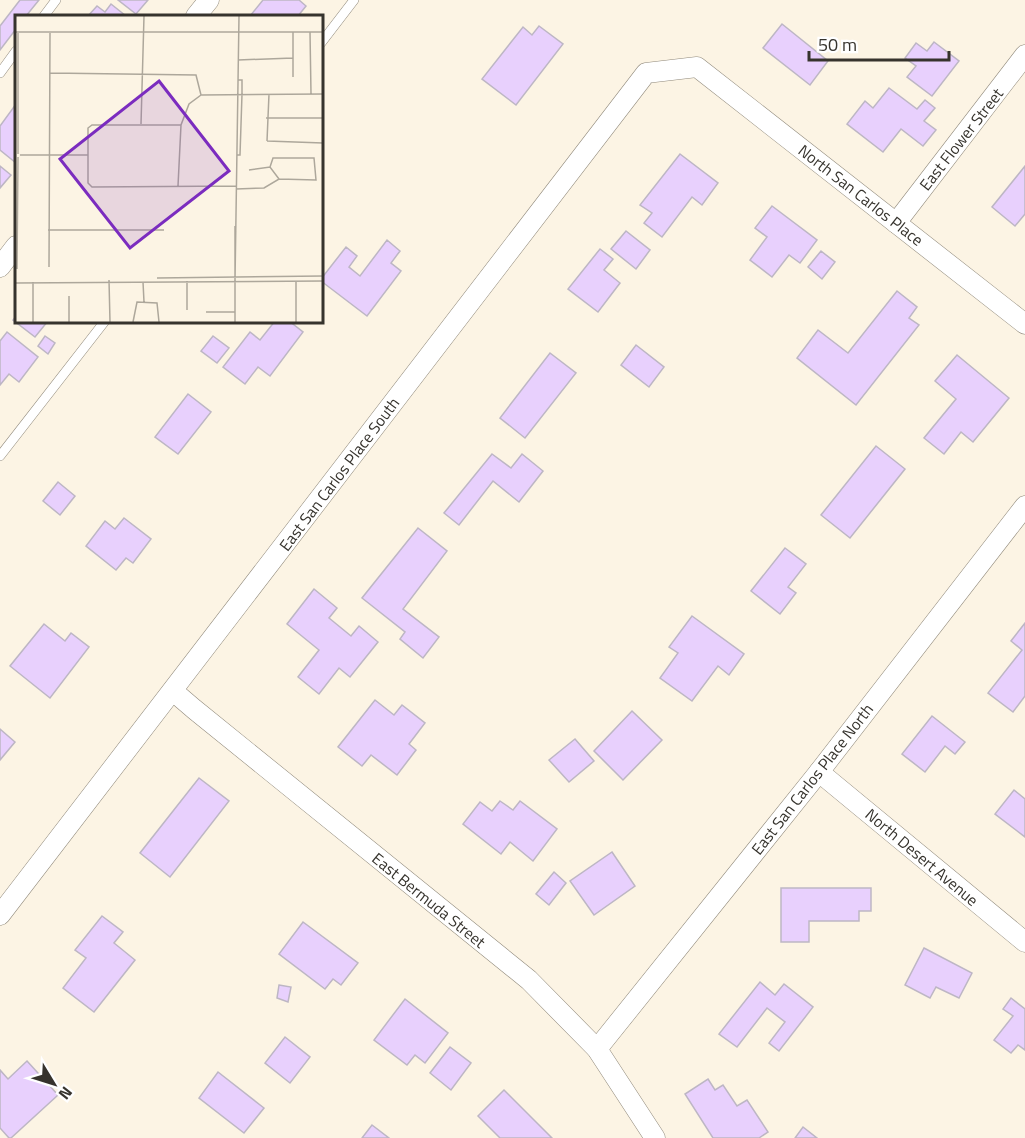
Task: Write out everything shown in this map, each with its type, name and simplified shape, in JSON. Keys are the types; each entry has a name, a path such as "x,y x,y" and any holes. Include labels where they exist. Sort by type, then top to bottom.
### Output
{"street":[{"path":"197,15 209,0"},
{"name":"East Flower Street","path":"896,223 1025,55"},
{"name":"North San Carlos Place","path":"697,67 1025,324"},
{"name":"East San Carlos Place South","path":"0,915 646,73 697,67"},
{"path":"0,267 15,247"},
{"name":"East San Carlos Place North","path":"597,1049 819,772 1025,506"},
{"name":"East Bermuda Street","path":"172,691 529,980 597,1049 655,1138"},
{"name":"North Desert Avenue","path":"819,772 1025,942"}],"lane":[{"path":"45,15 56,0"},
{"path":"322,42 354,0"},
{"path":"0,73 15,52"},
{"path":"0,456 104,322"}],"building":[{"path":"20,0 39,0 27,15 15,15 15,30 0,50 0,26"},
{"path":"118,0 148,0 136,14"},
{"path":"263,0 299,0 306,6 299,15 251,15"},
{"path":"111,4 125,15 89,15 97,6 105,12"},
{"path":"782,24 828,61 810,85 763,48"},
{"path":"539,26 563,44 516,105 482,79 523,27 532,35"},
{"path":"934,42 959,61 932,96 907,77 916,66 905,58 916,43 927,51"},
{"path":"889,88 917,109 925,100 935,108 924,121 936,130 923,146 901,129 883,152 847,124 865,101 873,108"},
{"path":"15,105 15,162 0,150 0,126"},
{"path":"680,154 718,183 702,205 692,197 662,237 644,223 652,213 640,205"},
{"path":"0,166 11,175 0,188"},
{"path":"1025,166 1025,214 1015,226 992,207"},
{"path":"772,206 817,240 800,263 789,255 772,277 750,260 767,237 755,228"},
{"path":"626,231 650,250 636,269 611,249"},
{"path":"387,240 400,251 391,263 401,271 367,316 322,282 322,278 346,247 357,256 349,267 360,276"},
{"path":"600,249 613,259 604,270 620,283 598,312 568,289"},
{"path":"821,251 835,262 822,279 808,267"},
{"path":"897,291 917,307 909,318 919,325 856,405 797,358 818,330 848,353"},
{"path":"16,322 47,322 35,337"},
{"path":"274,322 290,322 303,332 270,376 258,367 245,384 223,367 250,332 260,340"},
{"path":"7,332 38,357 19,382 9,374 0,385 0,341"},
{"path":"45,336 55,343 48,354 38,346"},
{"path":"213,336 229,348 217,363 201,351"},
{"path":"636,345 664,367 649,387 621,365"},
{"path":"550,353 576,373 525,438 500,418"},
{"path":"957,355 1009,398 973,442 961,432 944,454 924,438 956,399 935,381"},
{"path":"188,394 211,412 178,454 155,437"},
{"path":"876,446 905,469 850,538 821,515"},
{"path":"492,454 511,468 522,454 543,471 519,502 493,481 459,525 444,513"},
{"path":"58,482 75,496 60,515 43,501"},
{"path":"124,518 151,539 133,563 126,558 116,570 86,546 105,521 115,529"},
{"path":"418,528 447,551 403,609 439,637 423,658 400,639 405,632 362,598"},
{"path":"785,548 806,564 788,587 796,593 780,614 751,591"},
{"path":"314,589 337,608 329,618 351,636 359,626 378,642 350,677 339,668 319,694 298,677 319,650 287,624"},
{"path":"692,616 744,654 729,675 718,666 692,701 660,678 678,653 669,647"},
{"path":"1025,623 1025,696 1013,712 988,693 1022,650 1011,641"},
{"path":"44,624 65,641 71,633 89,647 50,698 10,666"},
{"path":"375,700 394,715 402,705 425,723 409,744 416,750 397,775 371,755 362,766 338,747"},
{"path":"632,711 662,740 623,780 594,751"},
{"path":"932,716 965,742 955,754 945,746 925,772 902,754"},
{"path":"0,729 15,742 0,760"},
{"path":"575,739 594,761 569,782 549,760"},
{"path":"199,778 229,801 170,877 140,853"},
{"path":"1014,790 1025,799 1025,837 995,814"},
{"path":"500,801 513,810 520,801 557,829 533,861 510,842 501,854 463,824 480,802 492,811"},
{"path":"612,852 635,886 594,915 570,881"},
{"path":"554,872 566,883 549,905 536,894"},
{"path":"781,888 871,888 871,911 859,911 859,921 809,921 809,942 781,942"},
{"path":"102,916 123,932 114,943 135,960 94,1012 63,988 86,958 75,950"},
{"path":"303,922 358,963 341,985 333,979 325,989 279,954"},
{"path":"924,948 972,973 959,998 936,987 930,998 905,985"},
{"path":"760,982 775,995 784,984 813,1007 779,1051 769,1043 785,1022 767,1008 737,1047 719,1034"},
{"path":"279,985 291,987 288,1002 277,998"},
{"path":"1011,998 1025,1009 1025,1050 1018,1045 1011,1053 994,1040 1013,1016 1003,1009"},
{"path":"405,999 448,1033 425,1063 415,1055 407,1065 374,1040"},
{"path":"285,1037 310,1057 290,1083 265,1063"},
{"path":"450,1047 471,1063 451,1090 430,1073"},
{"path":"27,1061 58,1095 9,1138 0,1128 0,1070 8,1079"},
{"path":"218,1072 264,1108 244,1133 199,1098"},
{"path":"708,1079 715,1090 723,1085 737,1106 747,1100 768,1132 759,1138 713,1138 685,1094"},
{"path":"504,1090 552,1138 500,1138 478,1116"},
{"path":"372,1125 389,1138 362,1138"},
{"path":"803,1127 817,1138 795,1138"}]}
